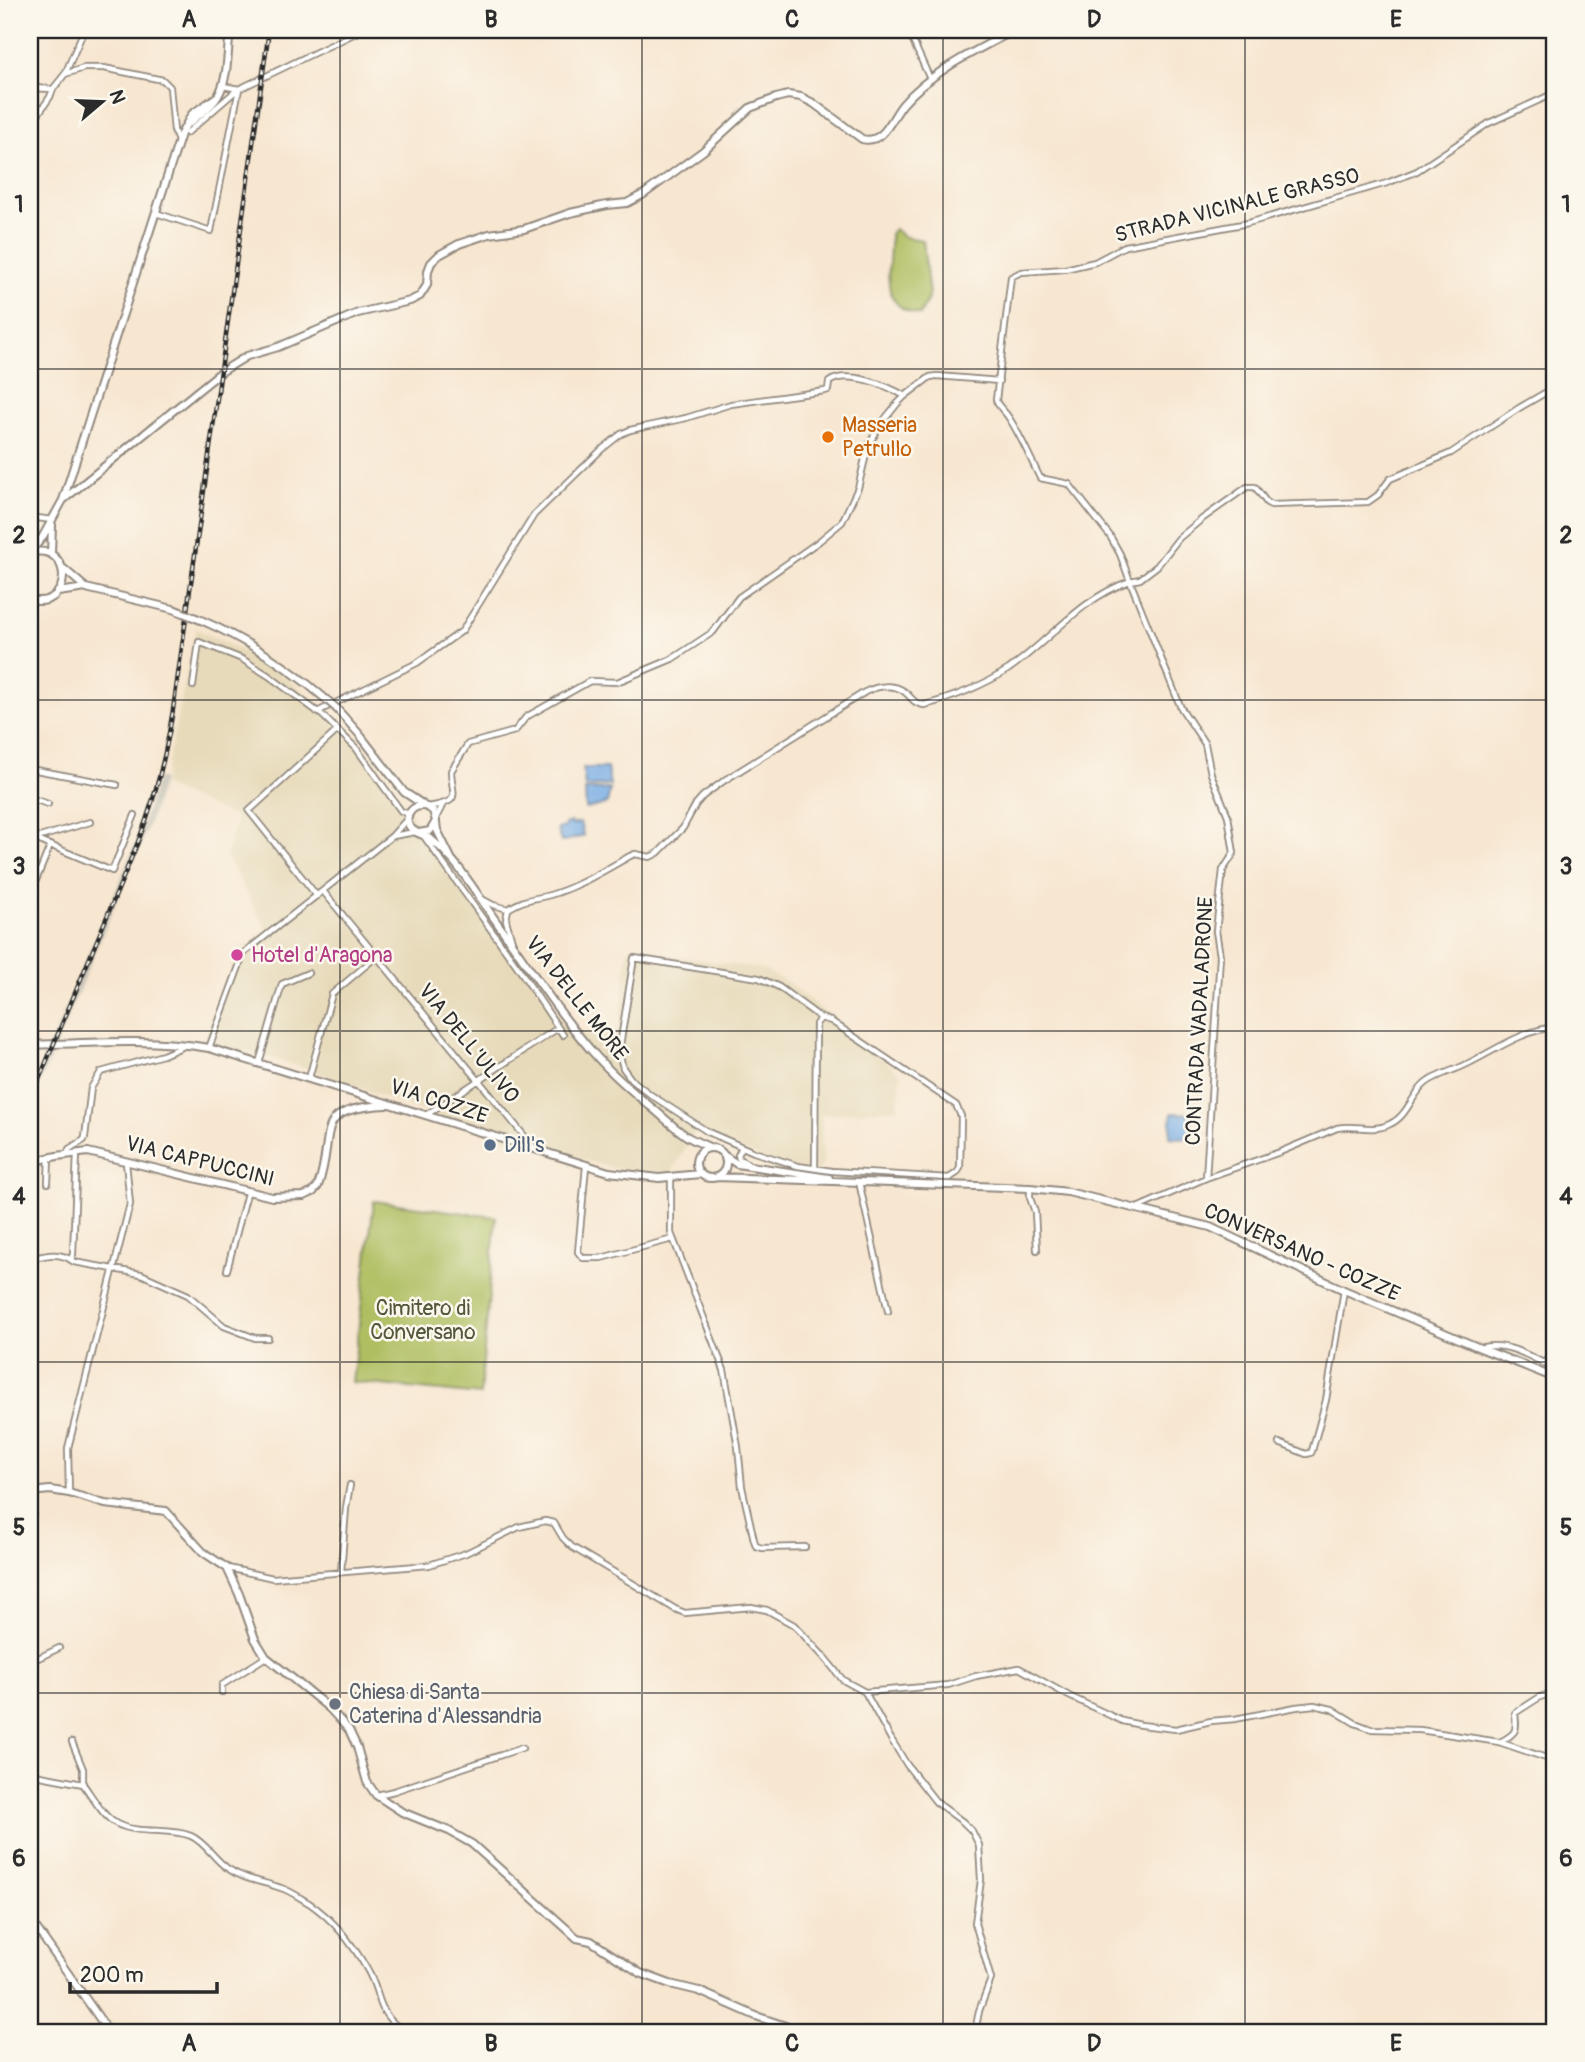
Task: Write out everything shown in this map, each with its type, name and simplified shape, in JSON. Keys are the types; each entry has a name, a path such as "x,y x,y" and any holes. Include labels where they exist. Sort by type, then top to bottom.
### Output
{"street":[{"path":"30,126 65,74 84,30"},
{"path":"30,552 42,538 63,500 179,142 192,121 218,96 225,78 230,30"},
{"path":"184,133 239,89 362,30"},
{"path":"908,30 930,80"},
{"path":"63,500 221,372 247,356 278,347 358,313 410,301 420,296 427,285 431,263 458,244 489,234 524,229 607,205 627,204 703,151 750,108 788,95 813,103 851,132 870,141 880,137 904,103 930,80 1015,30"},
{"path":"65,74 77,69 104,68 163,80 170,88 174,131 179,142"},
{"path":"222,85 239,89"},
{"path":"30,88 53,89"},
{"path":"156,213 211,232 239,89"},
{"name":"STRADA VICINALE GRASSO","path":"999,381 1011,277 1021,272 1065,269 1095,262 1125,246 1248,223 1387,183 1417,171 1489,123 1555,93"},
{"path":"209,1048 244,953 392,836 416,806 443,804 454,797 451,771 468,744 515,730 526,717 590,681 617,682 672,659 713,632 739,597 842,522 858,488 868,446 881,424 905,396 930,377 999,381"},
{"path":"317,712 417,663 462,631 534,515 601,450 625,431 686,418 731,404 825,391 832,380 837,378 879,383 905,396"},
{"name":"CONTRADA VADALADRONE","path":"999,381 996,404 1007,415 1040,478 1069,484 1121,554 1181,708 1205,744 1211,774 1228,816 1234,853 1223,870 1216,931 1220,956 1206,1178"},
{"path":"479,898 508,909 524,900 550,895 572,886 635,854 650,857 658,853 683,828 703,796 864,692 883,686 897,687 918,705 924,705 976,686 1011,667 1090,601 1116,586 1140,579 1157,566 1179,538 1247,487 1255,488 1271,505 1368,502 1378,495 1390,479 1451,453 1555,387"},
{"path":"30,517 52,520"},
{"path":"51,554 52,520"},
{"path":"30,552 51,554 86,589"},
{"path":"30,602 44,601 58,592 63,580 62,567"},
{"path":"58,592 86,589 173,610 201,620 275,660 328,701 360,735 404,792 433,811 437,830 456,866"},
{"path":"193,686 199,642 242,659 269,676 338,730 371,766 401,811 409,814"},
{"path":"317,896 249,811 338,730"},
{"path":"30,769 117,785"},
{"path":"404,792 409,825 420,834 517,966 563,1035"},
{"path":"30,798 48,803"},
{"path":"392,836 430,831 443,804"},
{"path":"32,839 112,871 135,815"},
{"path":"32,839 90,822"},
{"path":"420,834 430,837 456,866"},
{"path":"30,895 50,846"},
{"name":"VIA DELLE MORE","path":"456,866 596,1055 626,1087 686,1136"},
{"name":"VIA DELL'ULIVO","path":"323,891 536,1150"},
{"path":"508,909 506,920 513,945"},
{"path":"309,1078 332,994 377,956"},
{"path":"634,958 759,978 779,987 821,1018 831,1021 956,1105 961,1116 960,1168 949,1178 832,1171 798,1166 711,1133 651,1095 631,1079 623,1068 619,1052 634,958"},
{"path":"259,1063 282,984 308,973"},
{"path":"815,1167 816,1024 821,1018"},
{"path":"1136,1208 1337,1128 1384,1127 1400,1118 1427,1082 1528,1033 1555,1027"},
{"path":"426,1115 558,1028"},
{"name":"VIA COZZE","path":"30,1045 117,1042 209,1048 586,1166 640,1177 700,1174"},
{"path":"67,1155 69,1149 84,1140 91,1088 101,1072 163,1055 188,1045"},
{"name":"VIA CAPPUCCINI","path":"31,1162 88,1152 247,1192 281,1198 304,1196 313,1192 320,1178 328,1129 333,1120 348,1110 391,1104"},
{"path":"697,1141 711,1133"},
{"path":"697,1155 709,1147 711,1133"},
{"path":"686,1136 718,1149 737,1164 859,1182"},
{"path":"681,1176 695,1164 697,1155 686,1136"},
{"path":"742,1147 738,1155 742,1162 794,1174"},
{"path":"71,1259 77,1153"},
{"path":"717,1177 726,1166 725,1156"},
{"path":"48,1183 49,1158"},
{"path":"69,1493 68,1448 130,1204 125,1161"},
{"path":"31,1162 32,1200"},
{"path":"695,1164 700,1174 708,1178 859,1182"},
{"path":"586,1166 578,1252 583,1258 601,1258 673,1239"},
{"path":"671,1177 673,1239 724,1370 738,1447 742,1487 756,1546 805,1547"},
{"path":"859,1182 888,1311"},
{"name":"CONVERSANO - COZZE","path":"859,1182 1030,1188 1068,1192 1210,1227 1344,1290 1555,1378"},
{"path":"1030,1188 1035,1212 1037,1250"},
{"path":"227,1270 247,1192"},
{"path":"30,1259 49,1254 74,1262 141,1274 188,1295 224,1326 255,1338 268,1338"},
{"path":"1279,1443 1306,1454 1312,1451 1326,1400 1344,1290"},
{"path":"1480,1348 1492,1345 1508,1348 1555,1369"},
{"path":"1544,1363 1555,1350"},
{"path":"341,1572 350,1485"},
{"path":"30,1492 50,1490 105,1504 166,1511 203,1552 227,1568 273,1578 429,1565 466,1553 519,1527 551,1521 572,1547 685,1613 760,1607 780,1616 803,1633 842,1680 865,1692 947,1685 1015,1668 1023,1669 1069,1696 1122,1721 1153,1727 1176,1729 1314,1705 1332,1709 1354,1723 1371,1729 1420,1730 1499,1742 1555,1760"},
{"path":"30,1511 33,1514 30,1523"},
{"path":"227,1568 255,1639 266,1657 329,1708 349,1730 368,1782 376,1795 401,1812 472,1844 577,1938 591,1941 640,1973 699,1992 803,2032"},
{"path":"30,1662 59,1648"},
{"path":"222,1692 222,1685 266,1657"},
{"path":"865,1692 907,1765 936,1802 972,1831 979,1845 981,1880 975,1923 991,1979 979,2011 975,2032"},
{"path":"1499,1742 1516,1730 1515,1713 1540,1697 1555,1692"},
{"path":"72,1742 83,1769 83,1784 107,1816 117,1824 180,1833 194,1838 224,1866 238,1875 283,1888 332,1920 369,1973 379,2003 388,2018 396,2027 406,2032"},
{"path":"376,1795 522,1748"},
{"path":"30,1774 83,1784"},
{"path":"30,1919 109,2032"}],"shaded area":[{"path":"196,629 238,649 287,678 335,719 366,751 561,1020 587,1036 618,1030 628,949 762,969 789,983 901,1074 898,1108 821,1115 823,1162 818,1173 778,1165 695,1131 672,1172 633,1171 520,1142 423,1111 293,1064 203,1040 235,957 267,930 226,856 236,818 163,785"},
{"path":"158,777 163,780 148,826 30,1107 30,1093 135,845"}],"green space":[{"path":"894,229 905,237 923,240 929,296 920,315 906,310 891,294 890,234"},
{"name":"Cimitero di Conversano","path":"374,1201 496,1217 480,1395 352,1382"}],"water":[{"path":"583,768 607,768 610,785 585,787"},
{"path":"610,789 607,804 586,809 585,790"},
{"path":"571,822 572,825 580,823 584,836 561,842 557,829"},
{"path":"1172,1113 1192,1114 1191,1138 1170,1137"}],"railway":[{"path":"30,1101 138,842 157,786 166,748 269,30"}],"place":[{"name":"Masseria Petrullo","path":"828,437"},
{"name":"Hotel d'Aragona","path":"237,955"},
{"name":"Dill's","path":"490,1145"},
{"name":"Chiesa di Santa Caterina d'Alessandria","path":"335,1704"}]}
